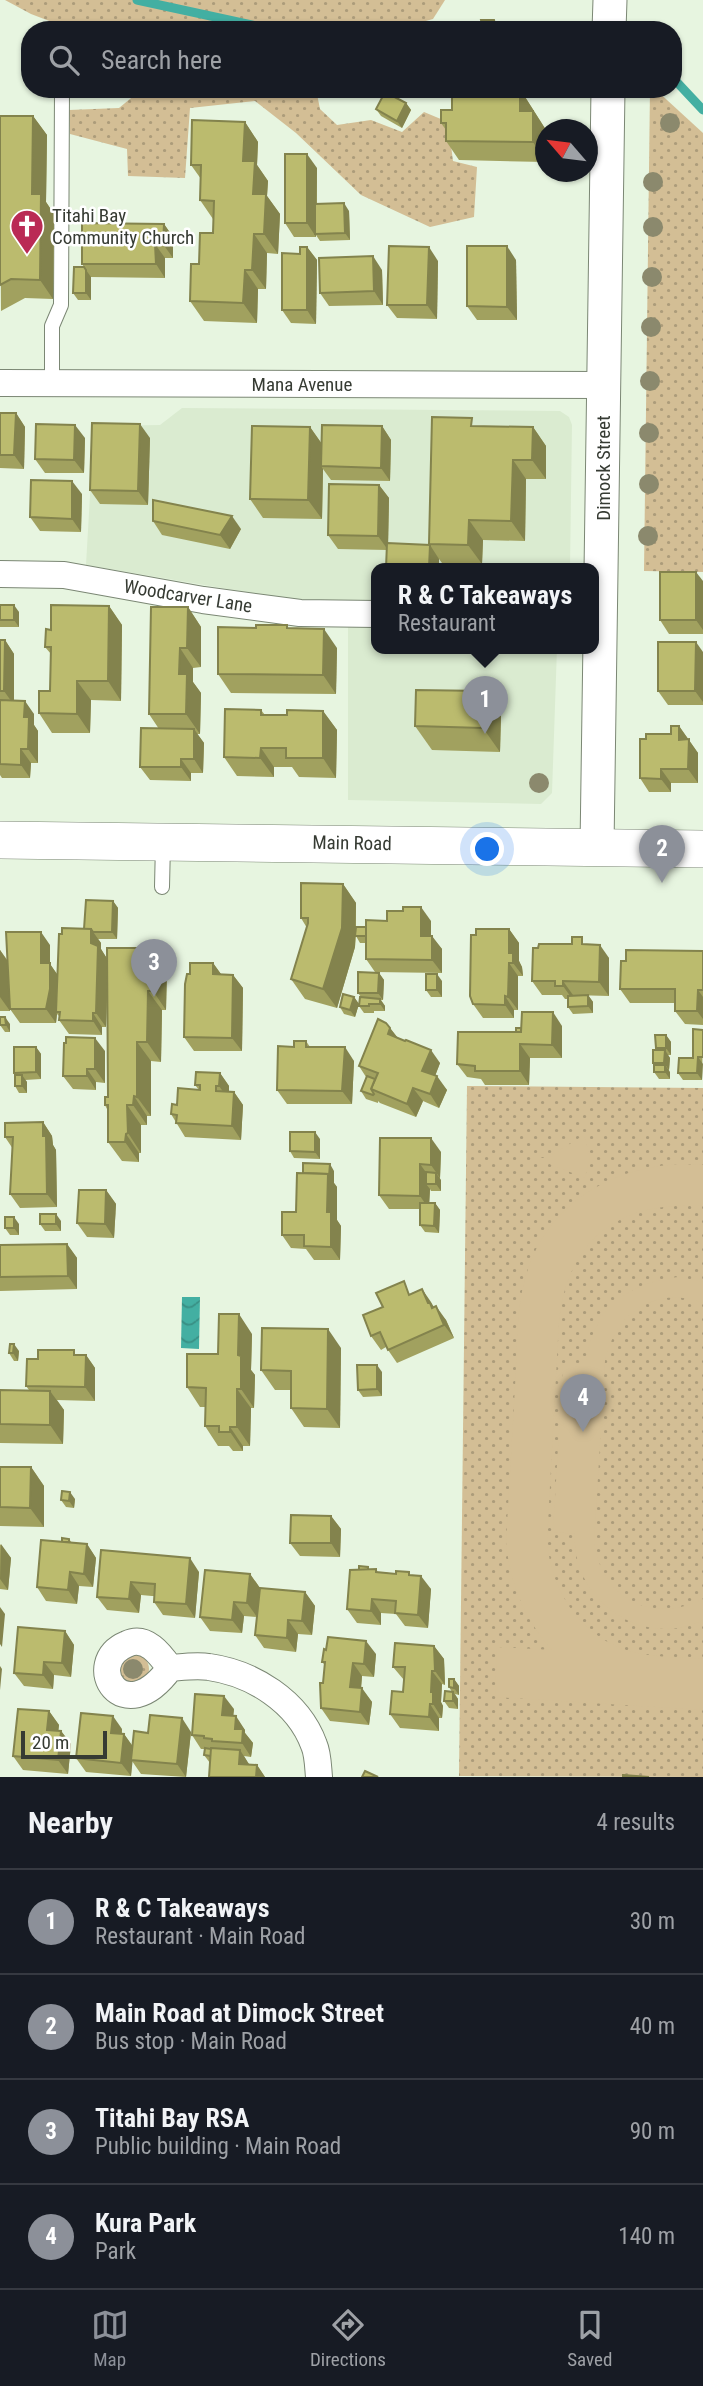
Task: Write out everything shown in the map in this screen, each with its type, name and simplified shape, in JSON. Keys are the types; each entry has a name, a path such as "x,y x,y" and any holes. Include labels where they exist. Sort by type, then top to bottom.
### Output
{"main road":[{"name":"Main Road","path":"0,841 703,849"}],"street":[{"path":"609,21 610,0"},
{"name":"Dimock Street","path":"599,569 608,98"},
{"name":"Mana Avenue","path":"0,383 603,385"},
{"name":"Woodcarver Lane","path":"0,574 64,575 203,600 300,613 371,614"},
{"name":"Dimock Street","path":"597,847 598,654"},
{"path":"170,1668 207,1667 240,1674 277,1696 298,1718 314,1745 319,1777"}],"lane":[{"path":"52,383 52,326 61,305 62,98"},
{"path":"162,887 163,842"}],"shaded area":[{"path":"5,0 445,0 433,19 426,21 49,21"},
{"path":"131,98 318,98 320,109 337,125 371,120 402,132 424,112 448,122 453,161 477,167 474,217 430,227 361,195 296,133 255,101 190,108 185,178 128,176 127,149 70,134 69,110 119,108"},
{"path":"650,98 665,98 703,133 703,572 644,571"},
{"path":"182,408 560,411 569,417 572,425 570,563 371,563 371,602 298,601 86,565 94,426 160,425"},
{"path":"348,626 371,626 371,654 557,654 552,793 541,804 348,800"},
{"path":"467,1086 703,1088 703,1777 459,1776"},
{"path":"584,1135 590,1156 585,1178 547,1163 539,1163 540,1158 547,1158"},
{"path":"679,1164 703,1165 703,1206 647,1210 624,1218 604,1230 587,1246 574,1267 564,1292 559,1321 547,1541 555,1578 572,1611 584,1625 615,1646 633,1652 703,1659 703,1710 495,1697 497,1647 552,1650 534,1626 520,1600 511,1572 506,1542 518,1319 529,1268 540,1242 556,1220 575,1201 598,1186 623,1175"},
{"path":"678,1277 703,1282 703,1303 685,1298 653,1301 627,1317 610,1344 605,1361 594,1543 599,1563 608,1579 619,1592 633,1602 666,1609 703,1599 703,1620 680,1628 657,1628 635,1623 615,1613 598,1598 585,1580 577,1558 575,1534 553,1532 563,1363 586,1363 596,1328 615,1302 643,1286"},
{"path":"134,1654 145,1658 149,1669 145,1680 134,1684 123,1680 119,1669 123,1658"}],"water":[{"path":"182,1297 200,1297 199,1349 181,1348"}],"building":[{"path":"382,98 396,98 406,103 397,121 376,109"},
{"path":"452,98 520,98 520,111 533,111 533,142 446,141 446,123 441,123 441,110 452,110"},
{"name":"Titahi Bay Community Church","path":"0,116 33,116 32,194 41,194 40,280 11,279 0,285"},
{"path":"192,120 245,122 243,161 255,161 253,194 266,194 264,234 254,234 252,270 245,270 243,303 190,301 191,264 199,264 200,233 213,233 214,201 200,200 201,165 191,165"},
{"path":"285,154 307,154 307,223 285,223"},
{"path":"344,203 345,233 315,234 315,204"},
{"path":"82,223 164,224 163,244 155,244 156,264 82,264"},
{"path":"389,246 429,247 427,305 387,305"},
{"path":"467,246 507,246 507,307 467,306"},
{"path":"300,247 307,247 307,310 282,310 282,253 300,254"},
{"path":"373,256 374,291 320,293 319,258"},
{"path":"74,267 84,267 86,270 86,293 73,293"},
{"path":"0,413 16,413 14,455 0,455"},
{"path":"432,417 472,418 471,426 533,427 532,460 513,460 511,521 469,520 468,545 429,544"},
{"path":"92,423 140,424 138,491 90,490"},
{"path":"36,424 75,425 74,460 35,459"},
{"path":"322,425 382,426 381,468 321,466"},
{"path":"252,426 310,427 308,500 250,499"},
{"path":"31,480 72,481 72,519 30,517"},
{"path":"329,484 379,485 378,536 328,535"},
{"path":"153,500 232,516 220,535 153,521"},
{"path":"387,543 430,545 429,563 386,563"},
{"path":"660,572 696,572 696,620 660,620"},
{"path":"0,605 14,605 14,620 0,620"},
{"path":"51,605 109,606 108,681 77,681 77,714 39,713 39,691 50,691 51,647 45,647 46,629 51,630"},
{"path":"151,607 188,607 187,648 180,648 179,674 187,674 186,714 149,714"},
{"path":"256,625 324,629 323,675 218,674 218,627 256,628"},
{"path":"0,640 5,640 4,691 0,691"},
{"path":"658,642 696,642 695,691 658,691"},
{"path":"416,690 484,691 483,728 415,726"},
{"path":"0,700 25,701 24,717 29,717 28,749 21,749 21,765 0,764"},
{"path":"225,709 261,710 261,715 287,715 287,710 323,711 323,758 286,758 286,748 261,748 260,758 224,757"},
{"path":"671,726 679,726 679,740 689,739 688,769 661,769 661,779 640,778 640,739 646,739 646,734 671,734"},
{"path":"141,728 194,729 194,759 181,759 181,767 140,767"},
{"path":"301,883 343,884 342,928 323,989 291,979 308,923 308,918 301,918"},
{"path":"86,900 113,901 112,932 84,929"},
{"path":"403,907 421,907 421,936 432,936 432,960 366,959 366,920 387,921 387,911 403,911"},
{"path":"356,927 366,927 366,936 355,936"},
{"path":"62,928 91,929 91,943 98,946 96,1013 93,1013 93,1021 59,1020 60,1012 56,1012 59,934 62,934"},
{"path":"476,929 509,929 509,953 513,953 513,963 509,963 508,997 505,996 505,1005 473,1004 470,996 471,935 476,935"},
{"path":"6,932 41,932 41,963 50,963 50,989 46,1009 10,1009"},
{"path":"572,937 582,937 582,944 600,945 599,982 563,981 563,986 555,986 555,981 532,981 533,948 538,948 539,944 572,944"},
{"path":"107,948 153,948 153,991 148,991 147,1042 137,1042 137,1097 134,1096 133,1105 127,1105 128,1133 125,1142 108,1142 108,1105 105,1105 105,1097 108,1097"},
{"path":"626,950 703,951 703,990 698,990 697,1011 675,1011 675,989 620,989 621,961 626,961"},
{"path":"190,963 213,963 213,974 233,975 232,1038 184,1037 185,984 187,974 190,974"},
{"path":"358,972 379,973 378,993 358,993"},
{"path":"426,974 437,974 437,990 426,990"},
{"path":"343,994 354,997 350,1010 340,1007"},
{"path":"588,995 588,1006 568,1007 568,996"},
{"path":"360,997 380,999 380,1004 359,1006"},
{"path":"522,1012 553,1012 552,1045 520,1044 520,1071 475,1071 475,1066 457,1064 458,1032 521,1032"},
{"path":"0,1017 5,1017 6,1025 0,1025"},
{"path":"378,1019 390,1028 388,1034 431,1050 422,1071 437,1076 430,1094 413,1088 407,1104 371,1089 378,1073 359,1066"},
{"path":"693,1029 703,1030 703,1057 698,1057 697,1073 678,1073 679,1058 693,1058"},
{"path":"655,1035 666,1035 666,1048 656,1048"},
{"path":"66,1037 95,1038 95,1069 87,1069 87,1076 63,1076"},
{"path":"294,1041 306,1041 306,1047 345,1047 342,1091 277,1090 278,1046 294,1047"},
{"path":"14,1047 36,1047 36,1072 14,1073"},
{"path":"653,1050 665,1050 664,1063 653,1063"},
{"path":"654,1065 665,1065 665,1072 654,1072"},
{"path":"196,1072 220,1073 216,1091 234,1092 232,1126 176,1123 177,1115 171,1114 172,1104 177,1105 178,1088 200,1090 200,1085 195,1085"},
{"path":"15,1075 22,1075 22,1086 15,1086"},
{"path":"367,1076 375,1079 371,1089 373,1095 361,1091"},
{"path":"43,1122 43,1136 46,1136 47,1194 10,1194 13,1137 5,1137 5,1123"},
{"path":"290,1132 315,1132 315,1152 290,1151"},
{"path":"380,1138 431,1138 431,1165 420,1164 420,1196 379,1195"},
{"path":"303,1163 330,1164 329,1176 303,1173"},
{"path":"426,1172 436,1173 436,1184 426,1184"},
{"path":"297,1173 328,1174 327,1212 331,1212 331,1247 304,1246 304,1235 282,1235 282,1212 296,1212"},
{"path":"79,1190 106,1190 105,1224 77,1223"},
{"path":"420,1203 435,1203 434,1226 420,1225"},
{"path":"40,1214 56,1214 56,1224 40,1224"},
{"path":"5,1217 14,1217 14,1228 5,1228"},
{"path":"67,1244 68,1276 0,1277 0,1245"},
{"path":"404,1281 409,1295 422,1289 432,1308 436,1306 444,1325 388,1350 380,1332 371,1336 363,1315 383,1307 376,1293"},
{"path":"219,1314 239,1314 241,1389 237,1389 237,1427 230,1427 230,1432 219,1432 219,1426 205,1426 206,1388 187,1387 187,1354 218,1354"},
{"path":"262,1328 328,1329 327,1409 291,1408 291,1371 261,1370"},
{"path":"10,1344 14,1344 13,1353 9,1353"},
{"path":"38,1350 74,1350 74,1355 86,1355 85,1387 26,1386 27,1359 38,1359"},
{"path":"357,1365 377,1365 377,1389 358,1390"},
{"path":"0,1390 50,1391 50,1425 0,1424"},
{"path":"0,1467 31,1467 30,1508 0,1507"},
{"path":"62,1491 70,1492 69,1501 61,1500"},
{"path":"291,1515 331,1516 331,1543 290,1543"},
{"path":"41,1540 87,1544 84,1574 70,1572 68,1590 37,1587"},
{"path":"101,1550 190,1558 186,1604 154,1602 155,1584 131,1582 129,1599 97,1597"},
{"path":"359,1566 368,1567 368,1570 359,1570"},
{"path":"376,1569 376,1572 409,1572 409,1575 421,1576 418,1615 395,1613 396,1601 372,1599 371,1611 347,1609 350,1570"},
{"path":"205,1570 250,1574 247,1603 234,1602 232,1620 200,1617"},
{"path":"260,1588 305,1592 302,1621 288,1620 287,1638 255,1635"},
{"path":"18,1627 65,1631 62,1663 44,1662 43,1675 14,1673"},
{"path":"328,1637 366,1641 364,1664 353,1663 350,1687 362,1688 360,1712 321,1708 320,1683 323,1683 325,1662 322,1662"},
{"path":"395,1643 434,1646 435,1671 432,1671 431,1692 433,1704 430,1704 429,1717 390,1714 392,1691 403,1692 405,1667 393,1667"},
{"path":"449,1679 454,1679 454,1688 449,1687"},
{"path":"445,1691 453,1692 453,1701 444,1701"},
{"path":"195,1694 224,1696 222,1715 236,1716 235,1729 243,1729 242,1743 212,1741 204,1736 192,1735"},
{"path":"18,1709 49,1711 47,1730 61,1731 58,1760 13,1756"},
{"path":"81,1713 113,1716 111,1733 124,1734 121,1763 76,1758"},
{"path":"150,1715 182,1718 177,1764 131,1760 134,1731 148,1733"},
{"path":"205,1748 211,1749 211,1756 204,1755"},
{"path":"211,1748 240,1750 239,1764 257,1765 256,1777 209,1777"},
{"path":"365,1771 378,1777 362,1777"}],"waterway":[{"path":"137,0 234,21"},
{"path":"682,88 703,110"}],"place":[{"name":"Titahi Bay Community Church","path":"27,256"},
{"name":"R & C Takeaways","path":"485,734"},
{"name":"Main Road at Dimock Street","path":"662,883"},
{"name":"Titahi Bay RSA","path":"154,997"},
{"name":"Kura Park","path":"583,1432"}]}
